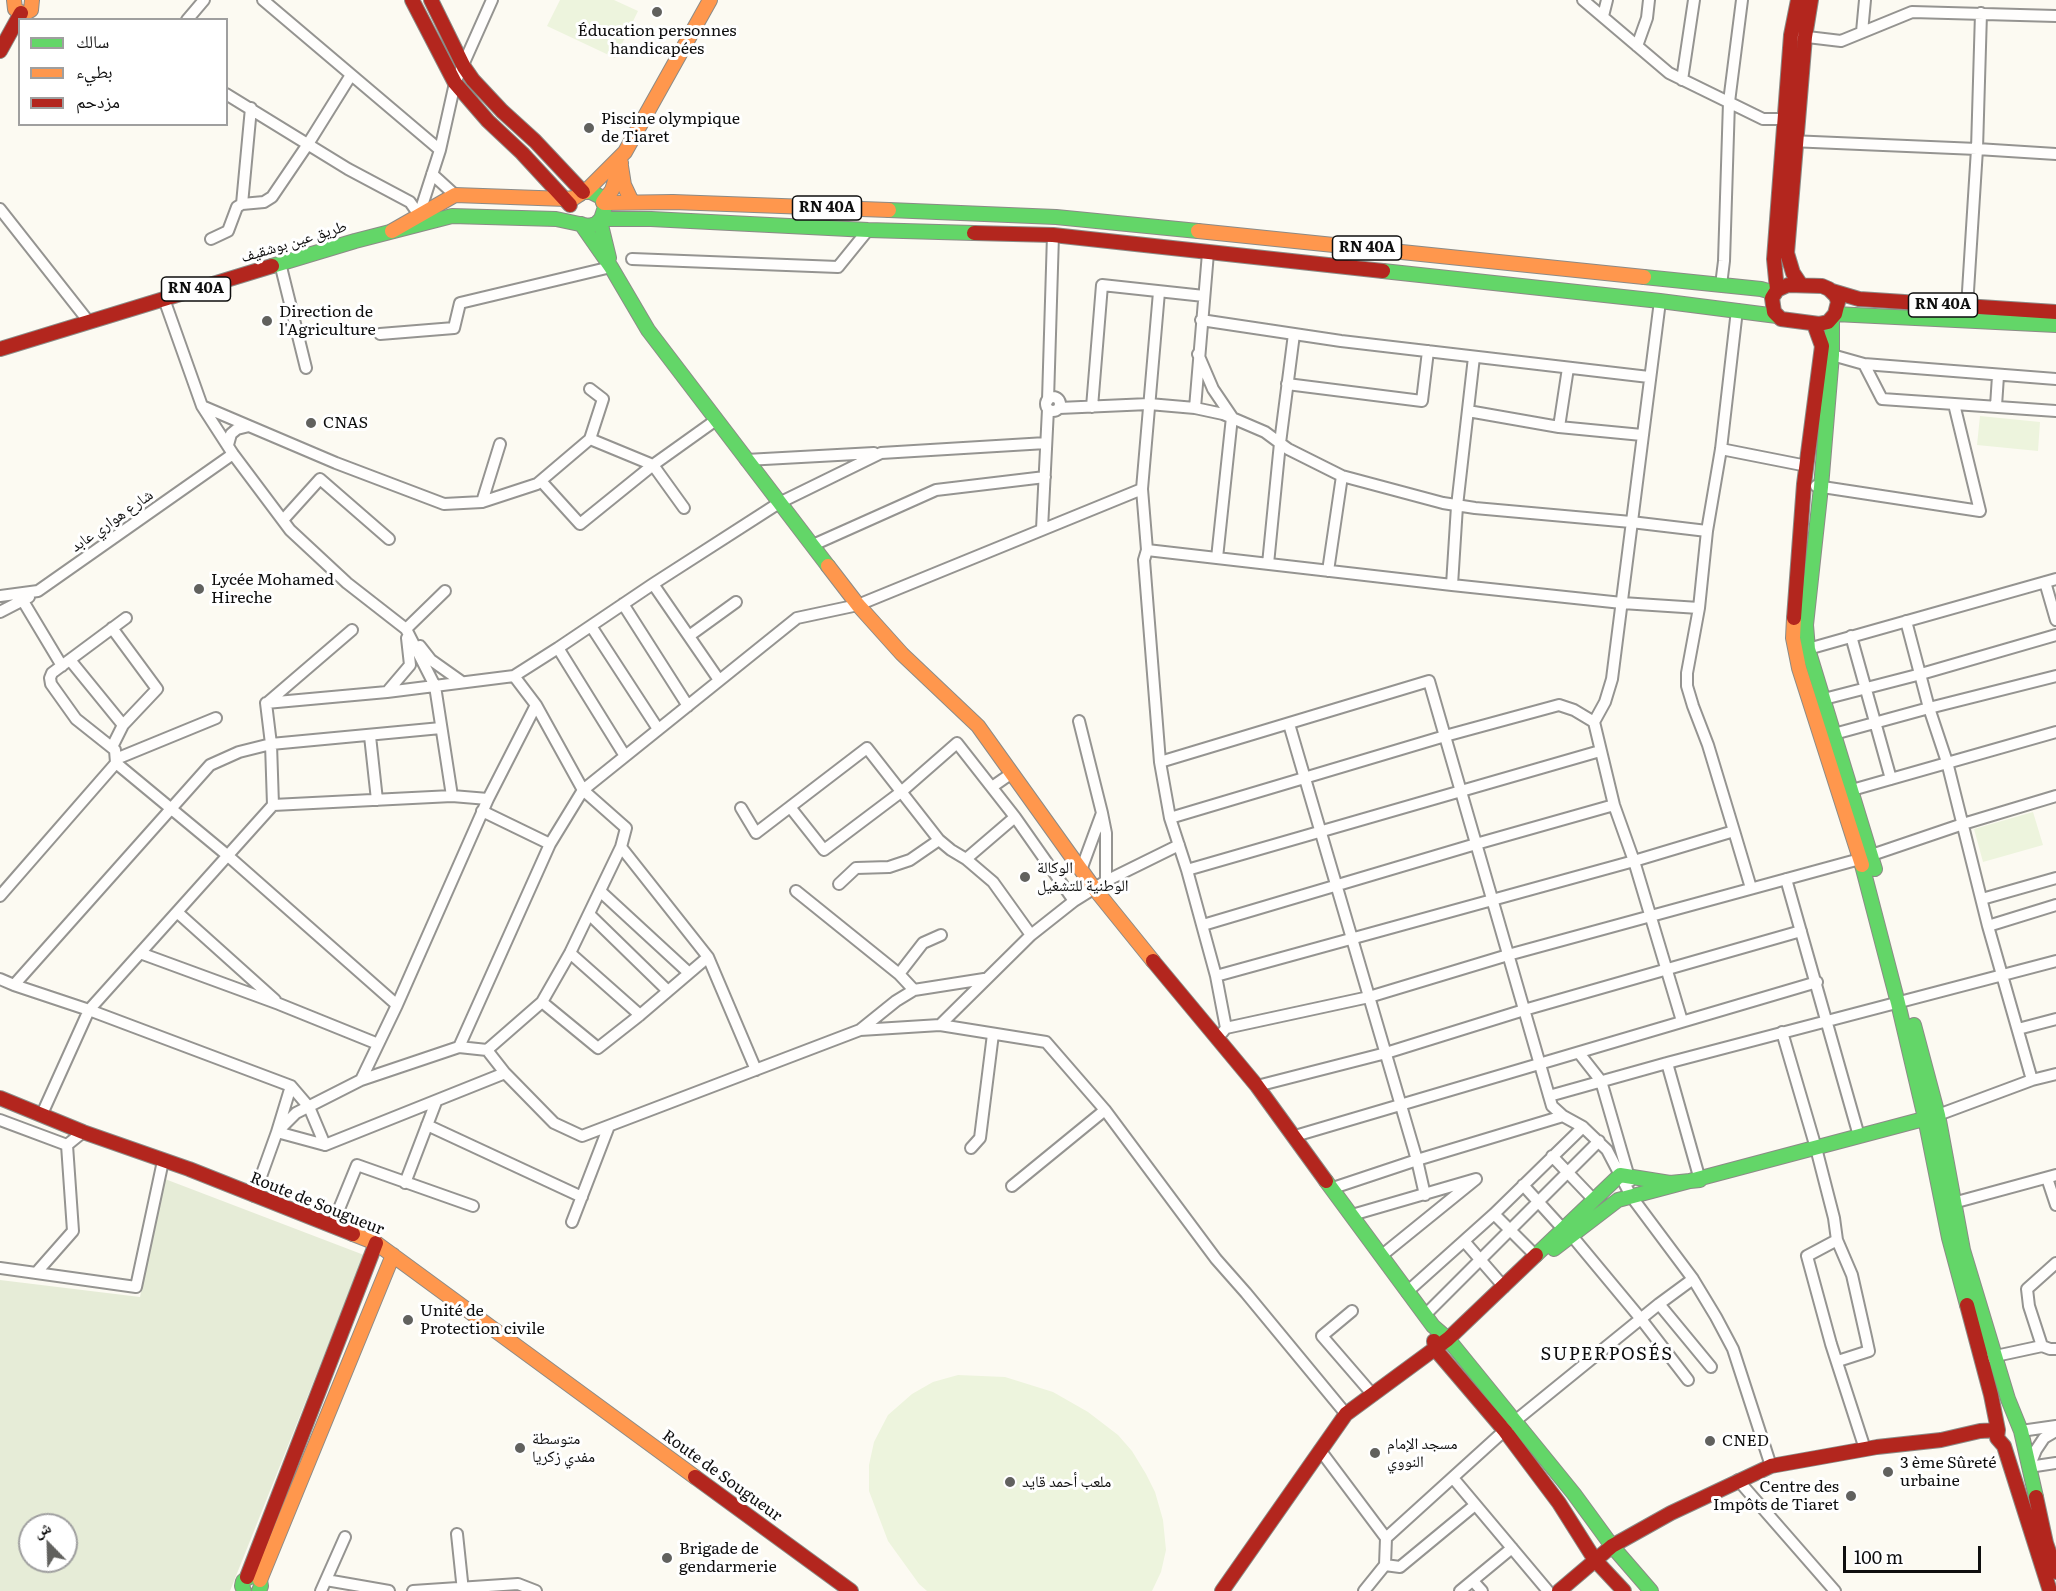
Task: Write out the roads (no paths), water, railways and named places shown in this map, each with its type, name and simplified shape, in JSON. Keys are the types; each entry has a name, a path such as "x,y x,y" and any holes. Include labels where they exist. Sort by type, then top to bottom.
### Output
{"main road":[{"path":"14,0 14,7 28,8 43,0"},
{"path":"412,0 426,22 455,83 488,121 576,198"},
{"path":"431,0 464,67 473,80 535,141 576,198"},
{"path":"604,202 612,190 625,152 710,0"},
{"path":"1798,0 1798,36 1790,141 1787,253 1801,285"},
{"path":"1811,0 1798,36 1785,119 1790,141 1774,259 1776,291 1772,305 1777,316 1785,321 1824,323 1834,316"},
{"path":"0,51 18,23"},
{"path":"625,152 576,198 572,216 611,267 648,330 858,605 902,654 978,726 1094,888 1257,1086 1407,1292 1429,1321 1448,1339 1510,1426 1595,1560 1624,1591"},
{"path":"621,166 624,185 632,202"},
{"path":"455,195 576,198 596,194 604,202 605,211 601,220 611,267"},
{"name":"RN 40A","path":"392,231 455,195"},
{"name":"RN 40A","path":"604,202 1056,217 1776,291"},
{"name":"RN 40A","path":"392,231 452,216 556,219 579,224"},
{"name":"RN 40A","path":"601,220 651,219 868,230 1053,235 1660,301 1777,316"},
{"path":"579,224 588,226 601,220"},
{"name":"طريق عين بوشقيف","path":"2,345 89,322 392,231"},
{"path":"1776,291 1788,285 1822,286 1832,291 1838,302 1834,316 1821,487 1806,625 1808,649 1852,790 1866,856 1932,1116 1988,1358 1991,1395 1999,1434 2049,1591"},
{"name":"RN 40A","path":"1832,291 1859,298 2056,312"},
{"name":"RN 40A","path":"1834,316 2056,325"},
{"path":"1814,324 1822,346 1804,484 1793,638 1799,668 1866,856"},
{"name":"Route de Sougueur","path":"0,1098 83,1132 189,1169 376,1243 832,1586 851,1591"},
{"path":"1222,1591 1346,1414 1448,1339 1536,1256 1568,1232 1618,1200 1700,1180 1932,1116"},
{"path":"1932,1116 1949,1238 1988,1358 2020,1431 2051,1541 2056,1572"},
{"path":"1504,1287 1568,1232 1593,1199 1625,1176 1670,1183 1700,1180"},
{"path":"252,1587 376,1243"},
{"path":"252,1587 393,1255"},
{"path":"1429,1321 1435,1349 1574,1494 1612,1546 1651,1591"},
{"path":"1999,1434 2006,1423 2020,1431"},
{"path":"1941,1440 1989,1427 2015,1446 2020,1431"},
{"path":"1559,1591 1612,1546 1671,1513 1771,1466 1864,1449 1999,1434"}],"street":[{"path":"190,18 204,0"},
{"path":"263,0 440,150"},
{"path":"419,215 440,150 455,83 492,0"},
{"path":"1583,0 1669,74 1763,119 1785,119"},
{"path":"1603,16 1606,0"},
{"path":"1637,46 1647,18 1649,0"},
{"path":"1682,80 1694,0"},
{"path":"1721,285 1724,261 1729,102 1742,0"},
{"path":"1862,32 1865,0"},
{"path":"1911,0 1912,12"},
{"path":"1798,36 1841,41 1912,12 2056,16"},
{"path":"1967,307 1977,149 1981,13"},
{"path":"211,239 228,231 237,207 242,204 264,202 272,197 351,75"},
{"path":"228,95 348,169 410,202 419,215"},
{"path":"242,204 251,108"},
{"path":"1790,141 2056,154"},
{"path":"432,174 455,195"},
{"path":"0,209 89,322"},
{"path":"632,259 838,267 868,230"},
{"path":"1042,529 1053,235"},
{"path":"1195,408 1208,253"},
{"path":"280,263 306,369"},
{"path":"380,334 454,328 460,303 611,267"},
{"path":"1092,407 1102,285 1204,296"},
{"path":"1160,292 1142,489 1147,550 1144,560 1160,762 1170,818 1203,925 1226,1028"},
{"path":"164,298 202,406 231,450 290,530 347,583 406,629 431,660 462,682"},
{"path":"1660,301 1612,679 1605,702 1594,722 1614,805 1634,861 1682,1021"},
{"path":"1737,310 1721,449 1707,531 1699,608 1688,662 1688,686 1751,888"},
{"path":"1201,320 1474,357 1649,377"},
{"path":"1268,564 1294,334"},
{"path":"1287,384 1422,401 1428,351"},
{"path":"1198,354 1213,389 1232,417 1217,558"},
{"path":"1832,355 1864,364 2056,379"},
{"path":"1452,585 1457,506 1474,357"},
{"path":"1864,364 1882,399 2056,411"},
{"path":"1559,427 1568,368"},
{"path":"1996,406 1998,376"},
{"path":"202,406 347,468 444,504 482,502 541,481 590,439 603,399 590,389"},
{"path":"1048,404 1054,411 1059,408 1149,404 1195,408 1232,417 1265,432 1288,449 1342,476 1457,506 1707,531"},
{"path":"1804,484 1980,511 1954,404"},
{"path":"1468,411 1559,427 1642,435"},
{"path":"541,481 580,524 653,465 716,420"},
{"name":"شارع هواري عابد","path":"0,596 38,591 231,450 231,434 237,429 249,426"},
{"path":"590,439 653,465 684,508"},
{"path":"746,460 1046,443"},
{"path":"482,502 500,444"},
{"path":"1721,449 1807,466"},
{"path":"266,703 387,692 514,676 779,503 881,453"},
{"path":"1328,571 1342,476"},
{"path":"813,545 936,490 1045,477"},
{"path":"284,520 320,479 389,539"},
{"path":"459,1047 550,844 583,789 797,618 858,605 1142,489"},
{"path":"1147,550 1622,603 1699,608"},
{"path":"1808,649 2056,579"},
{"path":"2045,582 2056,620"},
{"path":"653,584 719,680"},
{"path":"0,612 38,591"},
{"path":"406,629 445,591"},
{"path":"23,601 66,663 123,724"},
{"path":"689,636 736,602"},
{"path":"623,604 688,706"},
{"path":"116,761 117,753 76,718 51,684 50,678 52,673 126,618"},
{"path":"1906,621 1929,708 1947,762 1988,926 2032,1080"},
{"path":"591,626 658,729"},
{"path":"112,628 157,689 123,724 112,747"},
{"path":"406,629 435,686 452,796"},
{"path":"387,692 410,665 406,629"},
{"path":"266,703 352,630"},
{"path":"1824,699 2056,635"},
{"path":"1851,636 1891,779"},
{"path":"558,648 626,756"},
{"path":"487,1050 542,1002 589,914 621,847 626,828 583,789 536,705 514,676"},
{"path":"1834,734 2056,676"},
{"path":"1160,762 1429,681 1552,1106 1599,1141 1625,1176"},
{"path":"42,1114 89,1010 273,805 271,744 266,703"},
{"path":"361,1080 397,1005 482,811 536,705"},
{"path":"1170,818 1445,736 1559,705 1574,710 1594,722"},
{"path":"0,896 116,761 216,718"},
{"path":"1079,721 1106,833 1106,881"},
{"path":"1289,724 1401,1104 1425,1195"},
{"path":"14,985 210,765 239,752 271,744 441,728"},
{"path":"1852,790 2056,732"},
{"path":"370,736 377,800"},
{"path":"790,807 824,850 901,792 957,743 1015,817 1074,901"},
{"path":"741,808 756,833 867,748 939,840 993,882 1031,935"},
{"path":"1187,870 1600,751"},
{"path":"116,761 227,855 397,1005"},
{"path":"992,787 1012,773"},
{"path":"273,805 452,796 488,799"},
{"path":"1217,1040 1226,1028 1369,997 1508,955 1866,856 2056,796"},
{"path":"1203,925 1476,843 1614,805"},
{"path":"482,811 550,844"},
{"path":"1081,870 1102,813"},
{"path":"966,859 1015,817"},
{"path":"1216,976 1634,861 1734,831"},
{"path":"838,884 856,868 889,867 910,860 939,840"},
{"path":"940,1024 1031,935 1074,901 1106,881 1179,845"},
{"path":"621,847 708,957 756,1070"},
{"path":"1982,899 2056,878"},
{"path":"1786,879 1860,1136"},
{"path":"600,891 689,973"},
{"path":"796,891 899,974 914,990"},
{"path":"1988,926 2056,905"},
{"path":"177,912 279,1004"},
{"path":"589,914 668,991"},
{"path":"1257,1086 1386,1053 1524,1010 1801,931"},
{"path":"899,974 923,943 942,935"},
{"path":"140,953 279,1004 378,1044"},
{"path":"570,953 640,1015"},
{"path":"542,1002 598,1048 708,957"},
{"path":"1549,1096 1827,1020 2056,961"},
{"path":"0,979 291,1086 309,1107 325,1145"},
{"path":"860,1030 896,1001 914,990 984,979"},
{"path":"1295,1136 1817,982"},
{"path":"2018,1029 2056,1019"},
{"path":"277,1132 296,1113 361,1080 459,1047 487,1050 505,1073 554,1123 582,1137 860,1030 940,1024 1046,1042 1105,1110 1216,1259 1346,1414"},
{"path":"1782,1032 1816,1148 1834,1218 1837,1240 1851,1275 1869,1351 1838,1361"},
{"path":"971,1148 980,1138 993,1034"},
{"path":"1579,1053 1601,1081 1631,1196 1693,1279 1733,1349 1771,1466"},
{"path":"1667,1063 1700,1180"},
{"path":"277,1132 325,1145 505,1073"},
{"path":"1932,1116 2032,1080 2056,1074"},
{"path":"254,1196 291,1086"},
{"path":"405,1183 436,1102"},
{"path":"1012,1186 1105,1110"},
{"path":"1333,1188 1563,1116"},
{"path":"0,1120 67,1145"},
{"path":"427,1125 582,1197"},
{"path":"572,1222 609,1126"},
{"path":"1407,1292 1494,1214 1583,1127"},
{"path":"67,1145 83,1132"},
{"path":"1429,1321 1480,1259 1599,1141"},
{"path":"36,1273 73,1231 67,1145"},
{"path":"1552,1155 1593,1199"},
{"path":"0,1268 136,1287 164,1161"},
{"path":"332,1226 357,1165 473,1206"},
{"path":"1953,1203 2051,1176 2056,1205"},
{"path":"1352,1215 1476,1179 1381,1256"},
{"path":"1523,1185 1568,1232 1641,1319 1688,1380"},
{"path":"1494,1214 1536,1256"},
{"path":"1837,1240 1807,1256 1831,1344 1864,1449"},
{"path":"1464,1241 1504,1287"},
{"path":"2042,1346 2029,1306 2027,1289 2056,1263"},
{"path":"1386,1538 1510,1426 1659,1304 1693,1279"},
{"path":"1659,1304 1711,1367"},
{"path":"1352,1311 1322,1336 1373,1395"},
{"path":"1988,1358 2042,1346 2056,1349"},
{"path":"2020,1431 2056,1428"},
{"path":"2029,1467 2044,1438 2056,1428"},
{"path":"1320,1450 1386,1538 1386,1565 1366,1590"},
{"path":"2029,1467 2056,1463"},
{"path":"1453,1478 1548,1591"},
{"path":"1738,1480 1835,1591"},
{"path":"1386,1565 1400,1567 1475,1505"},
{"path":"457,1534 463,1589"},
{"path":"321,1591 345,1537"},
{"path":"1460,1591 1512,1548"},
{"path":"326,1580 388,1591"},
{"path":"1473,1581 1482,1591"},
{"path":"413,1591 518,1584 536,1591"}],"place":[{"name":"Éducation personnes handicapées","path":"657,12"},
{"name":"Piscine olympique de Tiaret","path":"589,128"},
{"name":"Direction de l'Agriculture","path":"267,321"},
{"name":"CNAS","path":"311,423"},
{"name":"Lycée Mohamed Hireche","path":"199,589"},
{"name":"الوكالة الوطنية للتشغيل","path":"1025,877"},
{"name":"Unité de Protection civile","path":"408,1320"},
{"name":"CNED","path":"1710,1441"},
{"name":"متوسطة مفدي زكريا","path":"520,1448"},
{"name":"مسجد الإمام النووي","path":"1375,1453"},
{"name":"3 ème Sûreté urbaine","path":"1888,1472"},
{"name":"ملعب أحمد قايد","path":"1010,1482"},
{"name":"Centre des Impôts de Tiaret","path":"1851,1496"},
{"name":"Brigade de gendarmerie","path":"667,1558"}],"district":[{"name":"SUPERPOSÉS","path":"1607,1355"}]}
